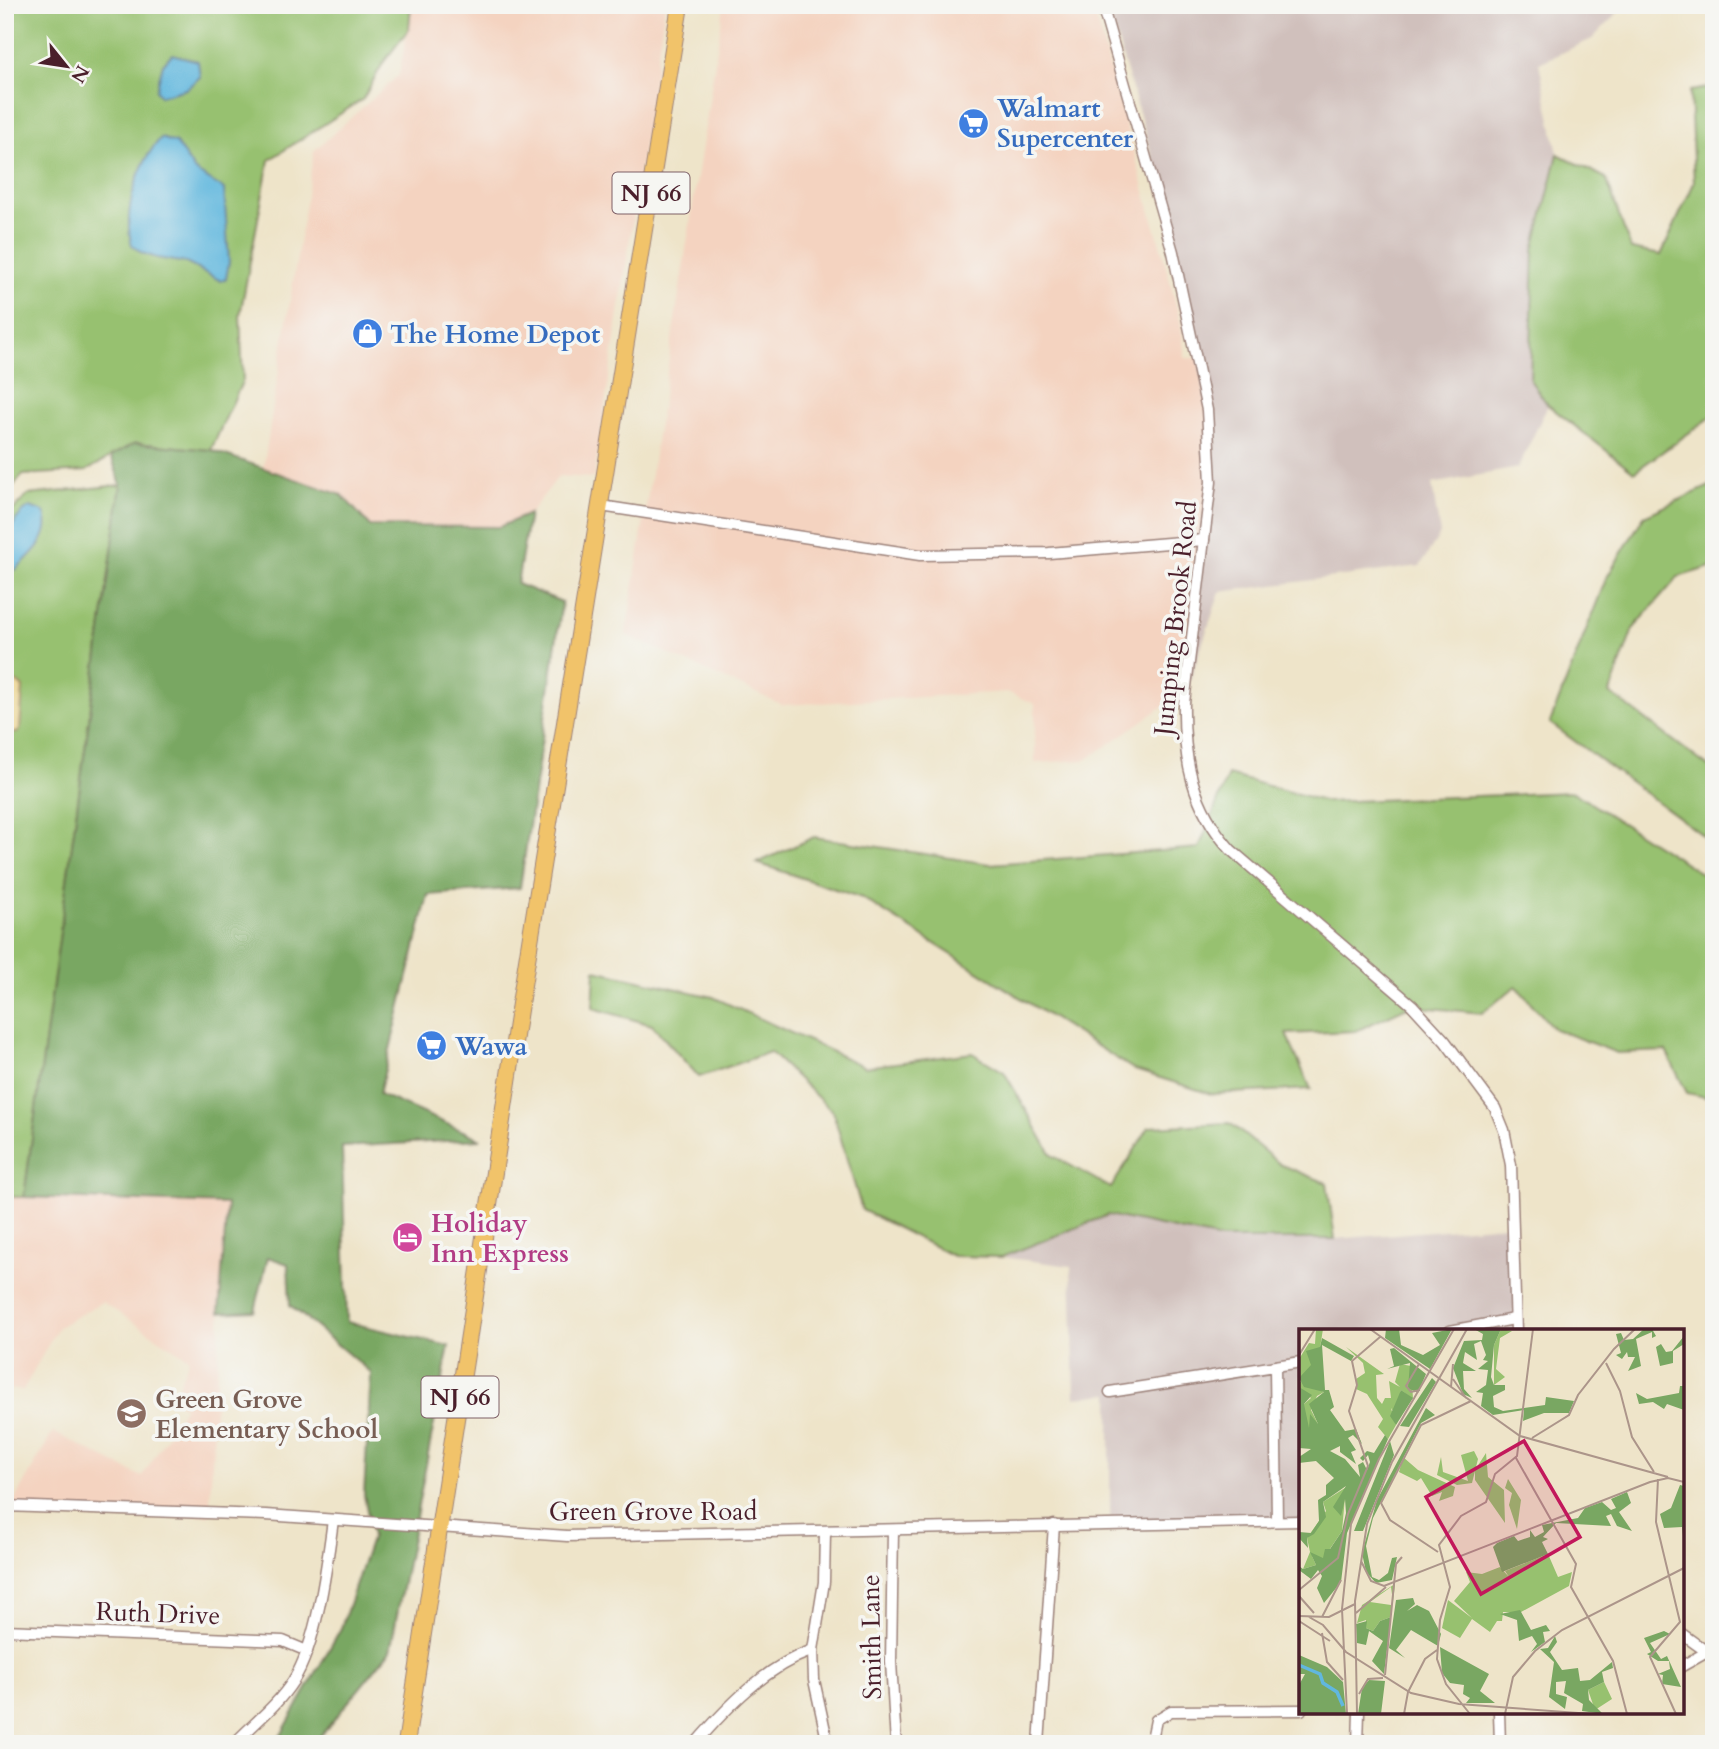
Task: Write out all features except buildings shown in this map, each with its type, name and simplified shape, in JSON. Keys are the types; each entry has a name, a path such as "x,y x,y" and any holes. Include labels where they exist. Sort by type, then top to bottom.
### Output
{"highway":[{"name":"NJ 66","path":"406,1744 680,5"}],"street":[{"name":"Jumping Brook Road","path":"1102,5 1172,252 1208,410 1212,482 1184,703 1187,762 1195,792 1214,831 1231,850 1412,1005 1446,1041 1495,1108 1504,1130 1511,1165 1515,1325"},
{"path":"601,506 920,555 1049,553 1204,540"},
{"path":"1472,1329 1515,1325"},
{"path":"1110,1392 1165,1381 1299,1362"},
{"path":"1275,1367 1278,1521"},
{"name":"Green Grove Road","path":"5,1506 333,1520 439,1529 567,1535 1299,1521"},
{"path":"234,1744 282,1696 307,1651 333,1520"},
{"path":"1039,1744 1054,1525"},
{"name":"Smith Lane","path":"893,1530 891,1662 895,1744"},
{"path":"825,1532 824,1582 813,1650 814,1680 828,1744"},
{"name":"Ruth Drive","path":"5,1630 283,1641 307,1651"},
{"path":"1684,1636 1710,1655 1684,1666"},
{"path":"695,1744 743,1693 789,1659 813,1650"},
{"path":"1152,1744 1153,1726 1158,1717 1171,1711 1299,1710"},
{"path":"1359,1714 1359,1744"},
{"path":"1499,1714 1500,1744"},
{"path":"5,1744 12,1744"}],"shaded area":[{"path":"412,5 665,5 594,478 559,476 529,514 499,527 370,526 342,495 263,470 314,151 399,75"},
{"path":"724,5 1092,5 1163,255 1181,324 1185,358 1198,358 1213,448 1183,700 1171,701 1086,760 1035,763 1035,704 1007,692 783,705 626,635"},
{"path":"1107,5 1625,5 1592,39 1539,63 1558,154 1534,250 1530,380 1548,405 1518,468 1432,484 1440,534 1420,566 1220,592 1183,700 1213,448 1198,358 1198,335 1158,176"},
{"path":"5,1197 227,1204 209,1515 10,1508 53,1432 142,1477 185,1407 173,1400 189,1358 102,1302 58,1327 23,1390 5,1389"},
{"path":"1108,1215 1222,1239 1335,1239 1506,1225 1518,1281 1521,1329 1299,1329 1299,1522 1110,1524 1110,1393 1075,1398 1071,1266 1002,1257"}],"green space":[{"path":"5,5 411,5 409,29 383,63 363,99 269,160 240,315 243,380 211,450 135,443 86,471 23,475 5,495"},
{"path":"1714,87 1714,415 1634,472 1548,405 1530,380 1534,250 1558,154 1606,178 1631,249 1661,255 1694,183 1690,91"},
{"path":"135,443 211,450 342,495 370,526 499,527 529,514 517,584 562,602 520,888 428,895 379,1094 481,1139 342,1147 347,1322 449,1346 390,1651 314,1744 276,1744 341,1628 372,1536 364,1495 371,1373 290,1305 288,1264 268,1257 255,1311 219,1313 227,1204 24,1197 121,485 111,456"},
{"path":"1714,484 1714,566 1678,577 1633,629 1610,693 1714,771 1714,849 1701,834 1550,723 1606,579 1644,516"},
{"path":"121,485 24,1197 5,1197 5,518 28,495"},
{"path":"1228,775 1327,802 1573,792 1704,875 1714,899 1714,1099 1687,1093 1666,1051 1617,1053 1554,1029 1516,986 1482,1013 1409,1006 1356,1031 1286,1034 1311,1089 1211,1094 1135,1070 862,898 757,863 814,837 990,864 1199,848"},
{"path":"595,970 713,997 865,1067 972,1053 1004,1072 1052,1155 1111,1188 1149,1127 1230,1123 1281,1165 1327,1183 1335,1239 1221,1239 1108,1215 1002,1257 953,1256 862,1210 833,1112 770,1052 699,1077 652,1025 593,1008"}],"sand":[{"path":"10,678 23,687 20,729 17,733 10,733 5,748 5,691"}],"water":[{"path":"172,54 198,61 200,77 186,89 160,96 156,90 163,64"},
{"path":"161,138 176,143 195,171 224,189 229,262 226,279 221,281 186,263 142,253 132,245 129,218 134,188 145,161"},
{"path":"30,507 44,512 46,529 43,537 34,551 15,570 5,568 7,542 12,526"}],"place":[{"name":"Walmart Supercenter","path":"974,123"},
{"name":"The Home Depot","path":"367,334"},
{"name":"Wawa","path":"432,1046"},
{"name":"Holiday Inn Express","path":"408,1238"},
{"name":"Green Grove Elementary School","path":"132,1414"}]}
